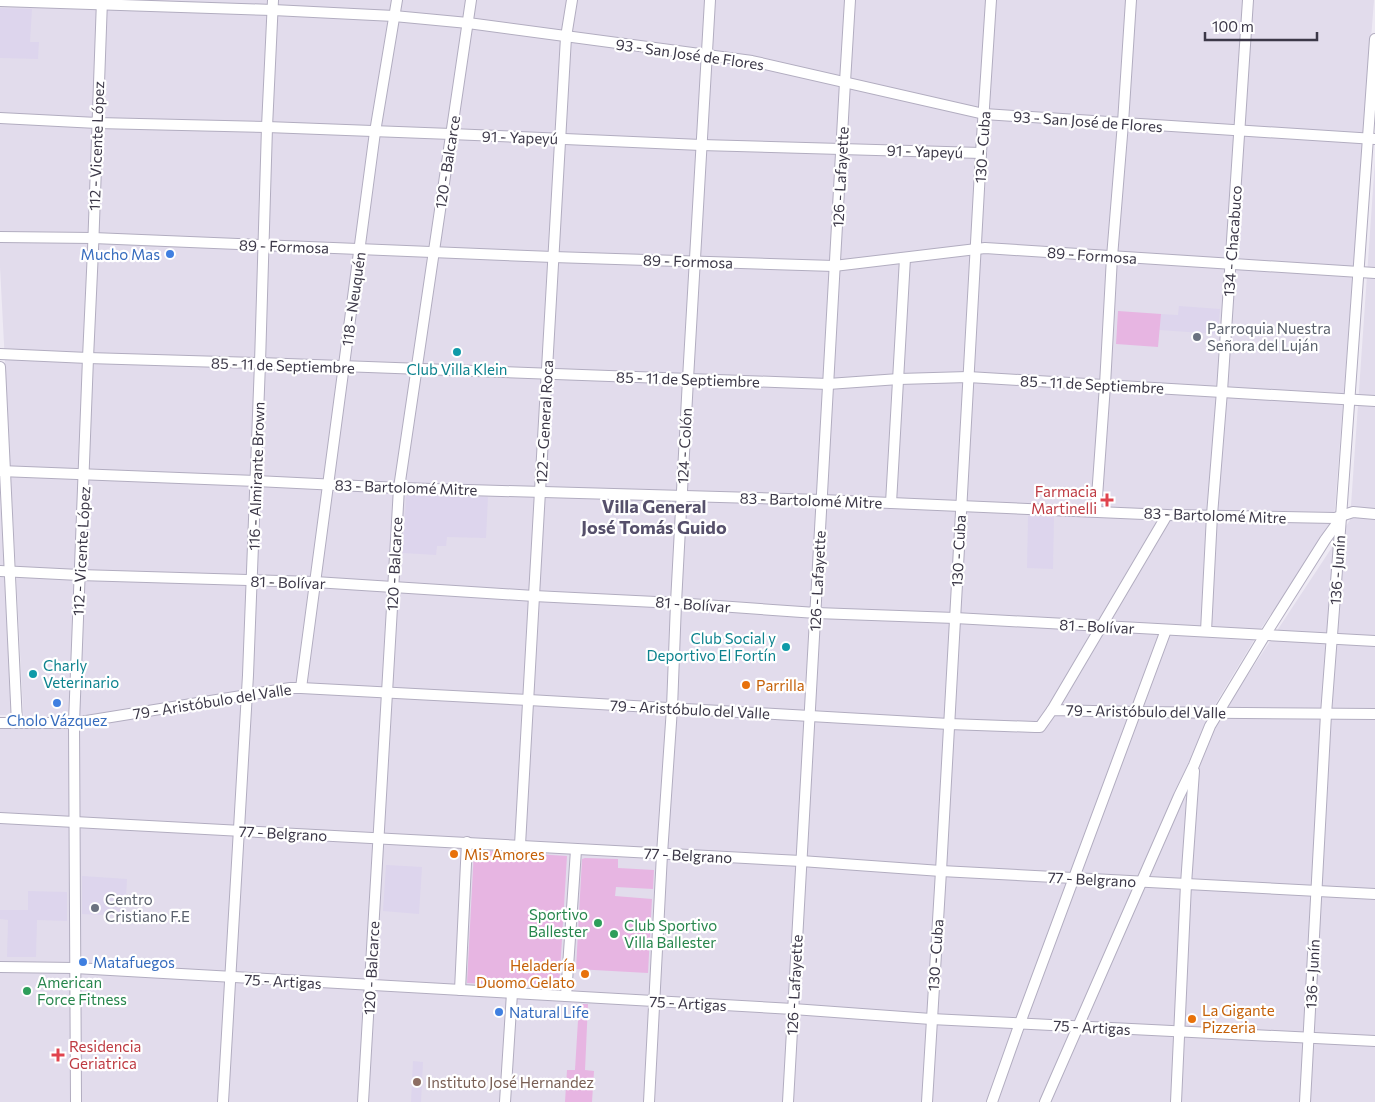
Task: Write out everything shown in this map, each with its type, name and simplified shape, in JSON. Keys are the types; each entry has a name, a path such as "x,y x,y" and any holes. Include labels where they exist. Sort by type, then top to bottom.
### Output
{"street":[{"name":"118 - Neuquén","path":"301,688 375,132 397,0"},
{"name":"120 - Balcarce","path":"363,1102 399,488 471,0"},
{"name":"122 - General Roca","path":"520,845 566,37 572,0"},
{"name":"124 - Colón","path":"649,1102 710,0"},
{"name":"126 - Lafayette","path":"788,1102 850,0"},
{"name":"130 - Cuba","path":"927,1102 991,0"},
{"path":"1096,511 1131,0"},
{"name":"134 - Chacabuco","path":"1206,631 1212,515 1248,0"},
{"name":"93 - San José de Flores","path":"0,1 273,5 468,23 765,64 984,114 1372,139"},
{"name":"112 - Vicente López","path":"76,1102 74,723 102,2"},
{"name":"116 - Almirante Brown","path":"223,1102 247,695 273,5"},
{"name":"136 - Junín","path":"1305,1102 1326,714 1358,273 1372,139 1375,39"},
{"name":"91 - Yapeyú","path":"0,118 97,123 267,127 560,138 701,145 981,153"},
{"name":"89 - Formosa","path":"0,237 93,238 553,257 834,266 976,248 1375,273"},
{"path":"891,503 904,258"},
{"name":"85 - 11 de Septiembre","path":"0,354 828,384 968,377 1375,401"},
{"path":"0,367 5,572 17,723"},
{"name":"83 - Bartolomé Mitre","path":"3,471 399,488 822,500 1167,515 1335,518 1353,512 1375,514"},
{"path":"1052,710 1167,515"},
{"path":"1045,1102 1210,726 1265,635 1341,517"},
{"name":"81 - Bolívar","path":"5,572 315,582 816,613 955,618 1375,641"},
{"path":"992,1102 1134,712 1166,630"},
{"name":"79 - Aristóbulo del Valle","path":"0,723 74,723 290,688 949,724 1040,726 1052,710 1375,714"},
{"path":"1176,1102 1186,884 1194,765"},
{"name":"77 - Belgrano","path":"0,818 467,842 941,871 1375,894"},
{"path":"460,990 467,842"},
{"path":"566,996 576,850"},
{"name":"75 - Artigas","path":"0,967 75,968 793,1009 931,1019 1375,1042"},
{"path":"505,1102 512,993"}],"shaded area":[{"path":"0,0 1374,0 1335,508 1332,525 1262,627 1216,703 1041,1102 0,1102 0,729 24,728 0,267"},
{"path":"0,8 32,9 30,42 39,42 38,59 0,58"},
{"path":"1375,160 1375,1102 1050,1102 1218,720 1350,520"},
{"path":"1179,306 1220,309 1218,334 1159,330 1161,314 1178,315"},
{"path":"1118,311 1161,314 1158,347 1116,344"},
{"path":"409,494 488,497 486,538 447,537 446,546 437,546 436,555 403,553 406,497"},
{"path":"0,496 13,715 0,715"},
{"path":"1028,516 1054,517 1053,569 1027,568"},
{"path":"474,850 567,856 559,988 467,983"},
{"name":"Club Sportivo Villa Ballester","path":"582,859 618,859 618,868 654,870 653,889 616,887 615,896 652,899 648,973 576,969"},
{"path":"386,865 422,867 419,914 383,911"},
{"path":"82,876 127,879 125,916 82,914"},
{"path":"28,891 67,892 67,921 37,920 36,957 7,957 8,920 0,919 0,910 28,910"},
{"path":"579,1004 588,1004 585,1070 594,1071 592,1102 565,1102 567,1070 575,1070"},
{"name":"Instituto José Hernandez","path":"413,1061 423,1062 421,1102 411,1102"}],"place":[{"name":"Mucho Mas","path":"170,254"},
{"name":"Parroquia Nuestra Señora del Luján","path":"1197,337"},
{"name":"Club Villa Klein","path":"457,352"},
{"name":"Farmacia Martinelli","path":"1107,500"},
{"name":"Club Social y Deportivo El Fortín","path":"786,647"},
{"name":"Charly Veterinario","path":"33,674"},
{"name":"Parrilla","path":"746,685"},
{"name":"Cholo Vázquez","path":"57,703"},
{"name":"Mis Amores","path":"454,854"},
{"name":"Centro Cristiano F.E","path":"95,908"},
{"name":"Sportivo Ballester","path":"598,923"},
{"name":"Club Sportivo Villa Ballester","path":"614,934"},
{"name":"Matafuegos","path":"83,962"},
{"name":"Heladería Duomo Gelato","path":"585,974"},
{"name":"American Force Fitness","path":"27,991"},
{"name":"Natural Life","path":"499,1012"},
{"name":"La Gigante Pizzeria","path":"1192,1019"},
{"name":"Residencia Geriatrica","path":"58,1055"},
{"name":"Instituto José Hernandez","path":"417,1082"}],"district":[{"name":"Villa General José Tomás Guido","path":"654,516"}]}
